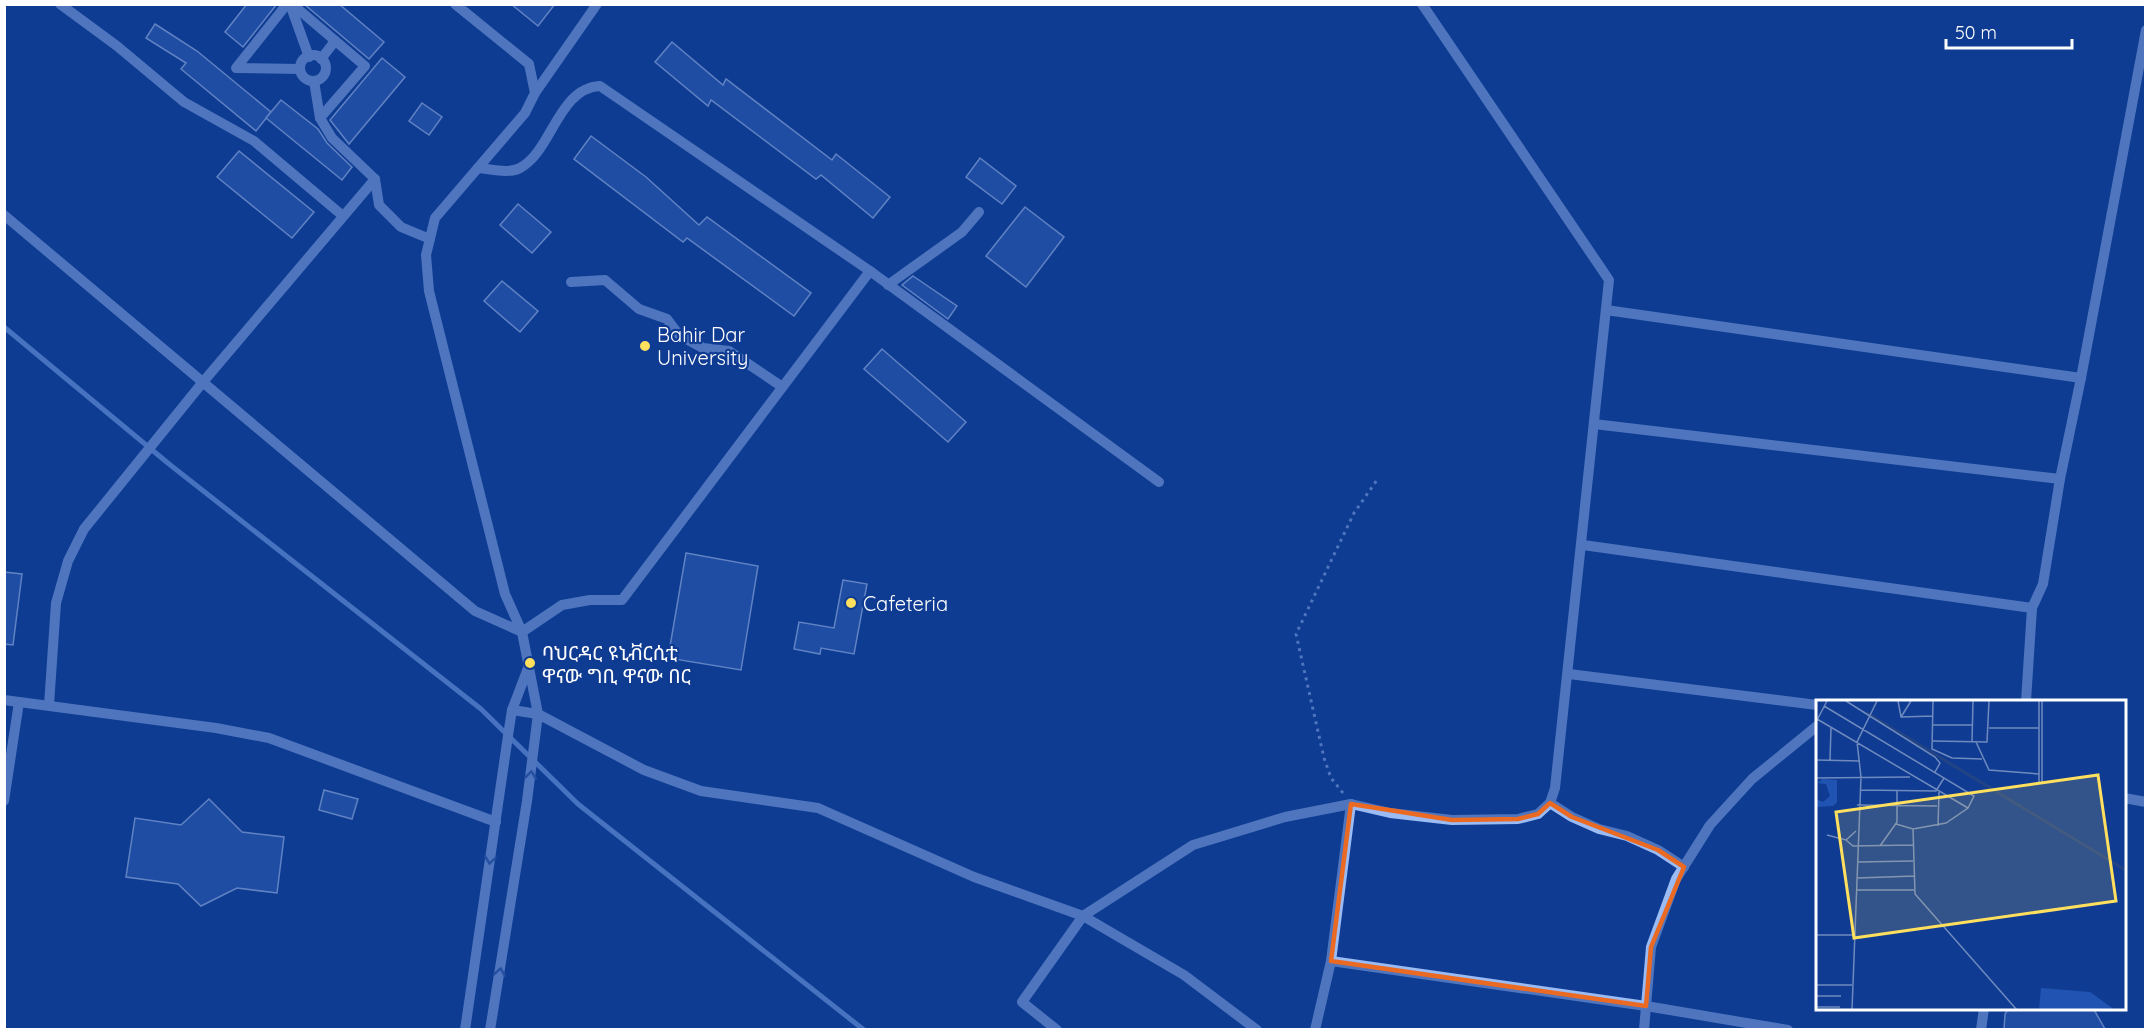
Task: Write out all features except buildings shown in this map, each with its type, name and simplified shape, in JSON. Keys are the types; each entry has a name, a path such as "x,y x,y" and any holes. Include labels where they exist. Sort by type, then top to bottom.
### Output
{"street":[{"path":"60,4 117,46 184,102 254,141 343,216"},
{"path":"290,4 365,66 320,118"},
{"path":"290,4 309,57"},
{"path":"290,4 236,68 300,69"},
{"path":"455,4 530,64 536,93"},
{"path":"490,1029 527,801 538,714 530,663 522,632 505,594 429,291 426,255 435,218 525,113 536,93 597,4"},
{"path":"1057,1029 1022,1002 1083,916 1193,845 1285,817 1351,804 1390,813 1463,820 1518,819 1538,814 1550,803 1555,788 1569,674 1609,280 1422,4"},
{"path":"2026,700 2032,608 2043,584 2060,479 2081,378 2145,30"},
{"path":"321,58 335,41"},
{"path":"300,69 303,61 309,57 321,58"},
{"path":"300,69 306,79 314,81 325,74 326,66 321,58"},
{"path":"314,81 320,118 332,138 375,179 379,205 401,227 430,238"},
{"path":"478,168 504,171 520,169 532,158 569,103 588,87 600,86 870,271 1159,482"},
{"path":"48,705 56,603 68,561 84,529 203,382 375,179"},
{"path":"888,285 962,232 979,212"},
{"path":"4,215 474,611 522,632"},
{"path":"522,632 562,605 590,600 622,600 781,386 870,271"},
{"path":"571,282 605,280 639,309 667,319 679,335 703,348 729,351 781,386"},
{"path":"1606,310 2081,378"},
{"path":"1594,424 2060,479"},
{"path":"1583,545 2032,608"},
{"path":"465,1029 512,711 530,663"},
{"path":"1569,674 1816,705"},
{"path":"4,700 216,728 269,738 496,822"},
{"path":"4,801 19,702"},
{"path":"512,711 538,714 644,770 701,791 818,808 974,878 1083,916 1184,975 1257,1029"},
{"path":"1644,1029 1651,947 1676,879 1710,825 1752,779 1816,727"},
{"path":"2126,798 2145,802"},
{"path":"1550,803 1572,817 1599,829 1627,836 1658,850 1684,867"},
{"path":"1315,1029 1331,961 1351,804"},
{"path":"1331,961 1647,1006 1788,1029"},
{"path":"1981,1029 1984,1010"}],"path":[{"path":"1351,804 1331,778 1324,758 1296,634 1354,513 1377,480"}],"highlighted area":[{"path":"1550,803 1572,817 1658,850 1684,867 1651,947 1646,1006 1331,961 1351,804 1452,820 1518,819 1538,814"}],"waterway":[{"path":"4,327 169,464 481,709 578,804 864,1030"}],"place":[{"name":"Bahir Dar University","path":"645,346"},
{"name":"Cafeteria","path":"851,603"},
{"name":"ባህርዳር ዩኒቭርሲቲ ዋናው ግቢ ዋናው በር","path":"530,663"}]}
